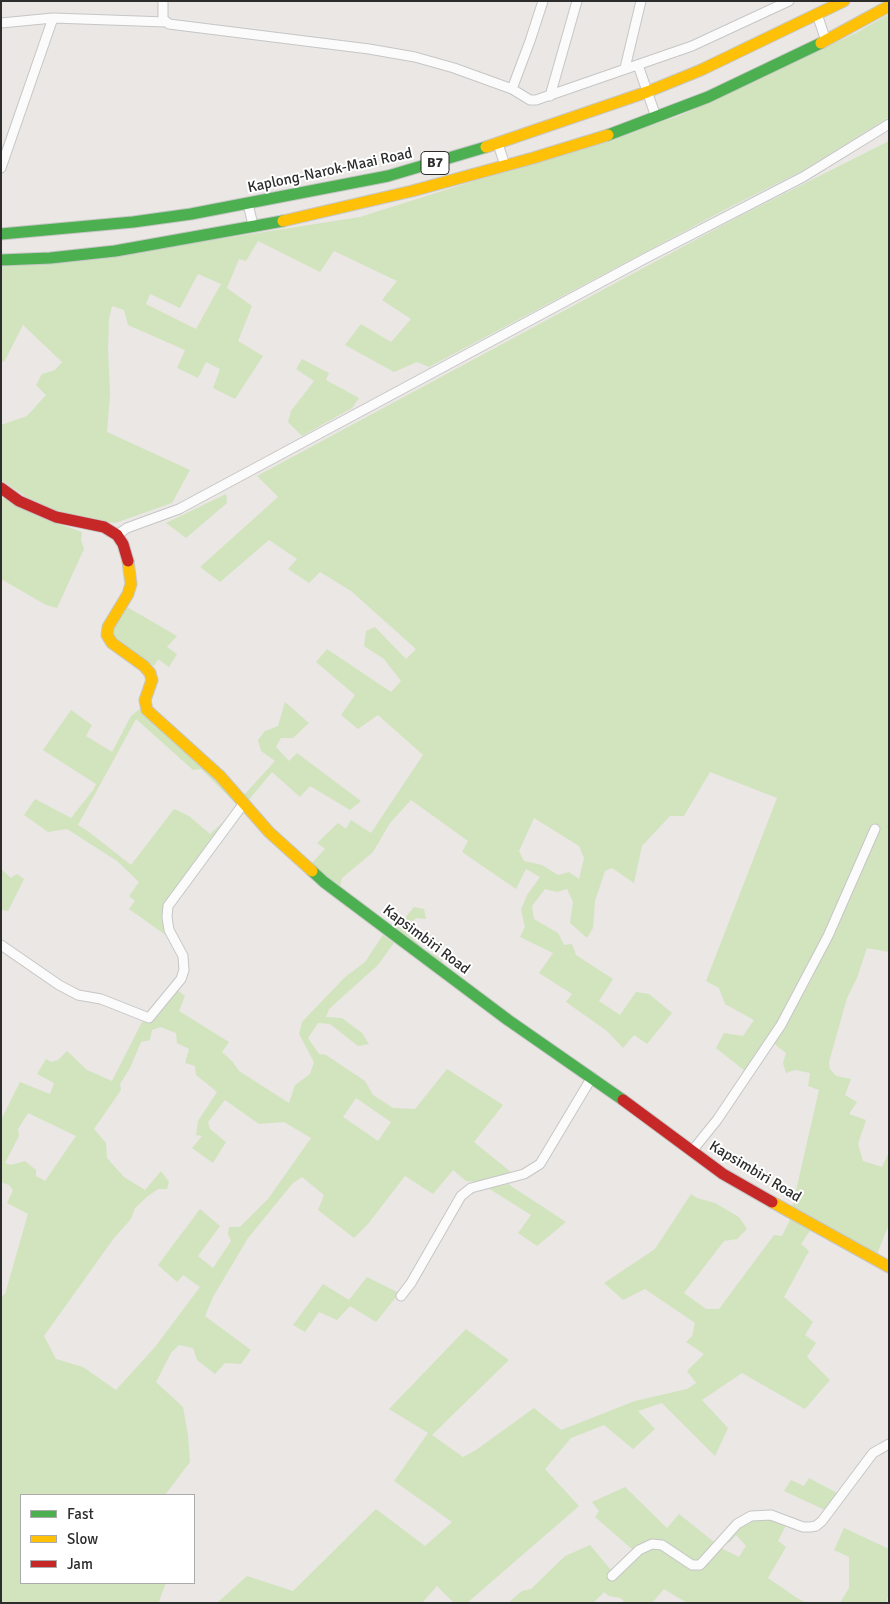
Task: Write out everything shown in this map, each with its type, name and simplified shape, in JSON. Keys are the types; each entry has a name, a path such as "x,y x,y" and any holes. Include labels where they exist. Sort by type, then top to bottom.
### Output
{"main road":[{"name":"Kaplong-Narok-Maai Road","path":"1,234 133,222 190,214 388,176 498,144 647,92 701,70 844,1"},
{"path":"1,260 50,258 115,251 253,226 355,206 505,165 605,136 731,87 826,41 889,6"},
{"path":"1,488 19,500 56,516 104,528 117,535"},
{"name":"Kapsimbiri Road","path":"117,535 123,544 128,561 131,584 128,594 108,628 107,635 109,640 144,666 150,673 152,680 145,700 147,710 214,771 270,832 324,882 508,1020 592,1077 723,1174 889,1267"}],"street":[{"path":"163,1 163,19 166,22"},
{"path":"512,89 530,41 542,1"},
{"path":"550,96 577,1"},
{"path":"625,68 641,1"},
{"path":"1,22 52,18 166,22 180,26 369,49 415,57 454,68 512,89 530,100 550,96 625,68 692,46 788,1"},
{"path":"817,14 826,41"},
{"path":"1,168 52,18"},
{"path":"638,65 656,117"},
{"path":"117,535 132,526 179,509 646,258 803,177 889,124"},
{"path":"498,144 505,165"},
{"path":"248,204 253,226"},
{"path":"1,945 59,985 78,995 101,999 149,1018 181,979 184,970 183,956 169,930 168,906 244,803"},
{"path":"692,1151 717,1120 781,1025 828,936 875,829"},
{"path":"402,1296 461,1196 471,1188 524,1174 540,1164 592,1077"},
{"path":"612,1576 639,1550 652,1544 662,1545 692,1565 700,1565 730,1530 751,1516 771,1515 803,1527 816,1526 822,1521 873,1453 889,1444"}],"green space":[{"path":"889,14 889,117 802,171 730,207 429,367 417,362 394,372 345,345 361,324 391,342 411,319 382,300 397,281 334,251 320,272 258,241 246,261 239,259 227,288 252,306 238,341 263,356 235,399 213,388 220,369 206,362 198,378 177,368 185,350 128,325 124,310 112,306 109,319 110,394 107,432 190,470 172,503 115,523 90,520 69,515 49,507 25,496 1,480 1,425 27,416 46,395 36,385 42,374 55,370 62,362 23,325 4,362 1,360 1,267 98,258 360,217 679,116 856,33","holes":["198,274 221,284 196,329 146,304 150,294 180,308"]},
{"path":"889,141 889,952 867,948 857,978 847,998 829,1062 830,1069 836,1076 851,1079 845,1095 857,1102 849,1114 866,1120 858,1144 863,1161 882,1167 889,1152 889,1224 877,1254 792,1208 819,1090 808,1086 810,1073 795,1070 786,1073 783,1063 786,1053 773,1043 811,980 879,828 872,825 809,967 767,1040 745,1071 716,1048 724,1033 743,1036 754,1020 725,1004 719,988 706,981 777,798 710,772 684,816 670,816 642,846 634,883 612,868 605,871 595,901 593,928 587,938 570,923 573,902 567,889 557,892 545,889 532,906 534,919 558,933 564,945 572,944 576,955 613,979 599,1001 620,1015 636,992 649,994 672,1013 647,1044 634,1035 623,1048 607,1031 566,1002 572,994 539,973 553,953 520,937 525,927 521,910 527,895 540,877 526,869 516,889 462,852 468,841 411,800 390,823 373,852 342,878 340,886 324,876 312,863 325,849 317,843 338,823 346,829 351,820 371,833 423,755 378,715 358,729 341,715 355,695 316,662 327,649 391,692 401,681 384,659 364,646 366,631 375,627 406,659 416,649 351,591 320,572 309,583 288,569 297,559 269,540 220,582 200,567 278,497 257,476 740,216","holes":["534,818 579,846 584,858 579,879 569,872 558,875 542,865 524,861 519,851"]},
{"path":"302,359 329,373 326,380 359,398 352,408 302,436 288,422 291,411 314,381 296,369"},
{"path":"226,494 227,503 186,538 166,523"},
{"path":"1,497 39,517 82,532 81,540 84,549 57,608 46,605 1,579"},
{"path":"127,607 177,636 167,647 177,654 169,667 158,659 154,666 113,638 112,631"},
{"path":"285,702 309,723 293,738 281,738 276,747 289,761 297,753 361,801 350,810 310,786 300,797 272,772 248,801 243,796 275,761 261,751 258,740 265,731 278,726"},
{"path":"141,708 239,804 238,806 201,769 193,770 136,719 78,825 131,865 174,809 189,816 210,834 234,812 163,917 167,936 129,909 135,901 129,896 139,882 117,861 67,829 48,832 24,815 35,799 71,818 96,784 43,750 71,710 92,725 86,736 112,752 131,716"},
{"path":"1,869 11,878 17,874 24,879 8,911 1,910"},
{"path":"414,907 424,909 426,919 417,918 407,924 405,931 424,949 442,959 443,967 395,930"},
{"path":"383,935 394,943 378,965 329,1009 326,1017 342,1018 362,1033 369,1044 358,1046 330,1024 318,1023 308,1038 319,1054 326,1055 365,1081 373,1095 393,1108 415,1109 447,1069 503,1105 474,1142 512,1173 477,1182 466,1181 453,1170 433,1194 405,1176 368,1224 354,1238 318,1210 324,1195 302,1177 293,1183 248,1238 213,1297 205,1316 251,1350 241,1364 225,1363 215,1374 197,1360 193,1348 179,1345 171,1353 156,1382 183,1407 188,1435 190,1462 166,1494 20,1494 20,1584 166,1584 159,1601 163,1603 1,1603 1,1297 5,1294 28,1214 7,1203 13,1190 9,1185 1,1182 1,1120 20,1082 50,1094 54,1083 37,1074 46,1059 51,1062 58,1060 67,1051 87,1070 112,1081 142,1022 151,1022 177,990 185,996 179,1011 229,1042 222,1052 239,1071 289,1103 295,1085 310,1074 314,1062 299,1034 302,1022 344,978 365,962","holes":["161,1027 176,1033 177,1043 189,1049 185,1063 195,1066 196,1075 217,1092 198,1121 196,1135 202,1136 192,1148 213,1163 226,1142 210,1129 208,1122 225,1100 259,1124 284,1122 311,1138 268,1199 240,1227 229,1227 228,1234 231,1241 213,1268 198,1256 220,1226 200,1209 158,1265 177,1282 183,1275 200,1287 155,1347 116,1390 83,1367 56,1359 44,1336 114,1238 131,1219 135,1208 158,1189 167,1189 169,1182 161,1171 145,1190 124,1177 107,1158 106,1143 94,1129 121,1090 120,1084 130,1068 141,1042 150,1040 152,1030","356,1098 391,1122 378,1141 343,1117","28,1113 76,1136 45,1181 36,1176 36,1170 25,1161 11,1165 5,1163 19,1136 18,1129"]},
{"path":"508,1184 566,1222 537,1246 518,1233 531,1215 488,1188"},
{"path":"691,1194 697,1198 715,1203 739,1217 747,1229 737,1239 724,1241 684,1293 706,1309 719,1309 774,1235 782,1236 791,1218 811,1229 801,1244 809,1251 784,1297 813,1322 805,1335 816,1343 807,1357 830,1380 805,1409 742,1373 702,1400 728,1428 715,1456 662,1403 638,1411 655,1429 633,1449 604,1425 571,1438 545,1469 579,1506 467,1603 454,1603 437,1586 422,1603 217,1603 247,1576 293,1591 376,1509 425,1546 452,1522 394,1481 428,1433 389,1409 466,1329 509,1360 432,1435 463,1457 476,1450 534,1408 561,1430 635,1401 687,1389 696,1383 687,1371 704,1354 686,1342 692,1336 695,1323 645,1289 623,1300 604,1283 655,1249"},
{"path":"367,1277 397,1292 396,1297 376,1322 350,1306 337,1320 319,1312 305,1332 293,1325 323,1284 349,1300"},
{"path":"809,1478 837,1493 825,1510 784,1491 791,1480 804,1486"},
{"path":"625,1487 667,1528 679,1514 714,1542 697,1562 650,1541 633,1550 595,1517 599,1511 592,1502"},
{"path":"755,1518 765,1518 786,1525 778,1541 786,1547 768,1578 807,1603 687,1603 664,1589 652,1603 625,1603 621,1598 609,1596 604,1592 593,1603 508,1603 522,1591 531,1589 565,1556 590,1545 611,1570 608,1576 611,1581 615,1580 638,1555 654,1548 662,1549 694,1570 700,1569 721,1548 739,1557 746,1546 736,1535 730,1542 724,1544 736,1529"},
{"path":"844,1528 889,1549 889,1594 886,1603 840,1603 849,1588 849,1557 834,1550"}],"traffic: fast":[{"path":"608,135 708,97 821,43"},
{"path":"1,234 133,222 191,214 388,176 486,147"},
{"path":"1,260 50,258 115,251 283,221"},
{"path":"312,871 508,1020 623,1100"}],"traffic: slow":[{"path":"486,147 647,92 701,70 844,1"},
{"path":"821,43 889,6"},
{"path":"283,221 412,191 533,158 608,135"},
{"path":"128,561 131,584 128,594 108,627 107,635 112,643 144,666 150,673 152,680 145,700 147,710 220,776 269,832 312,871"},
{"path":"772,1202 889,1267"}],"traffic: jam":[{"path":"1,488 19,501 56,517 104,527 117,535 123,544 128,561"},
{"path":"623,1100 723,1174 772,1202"}]}
